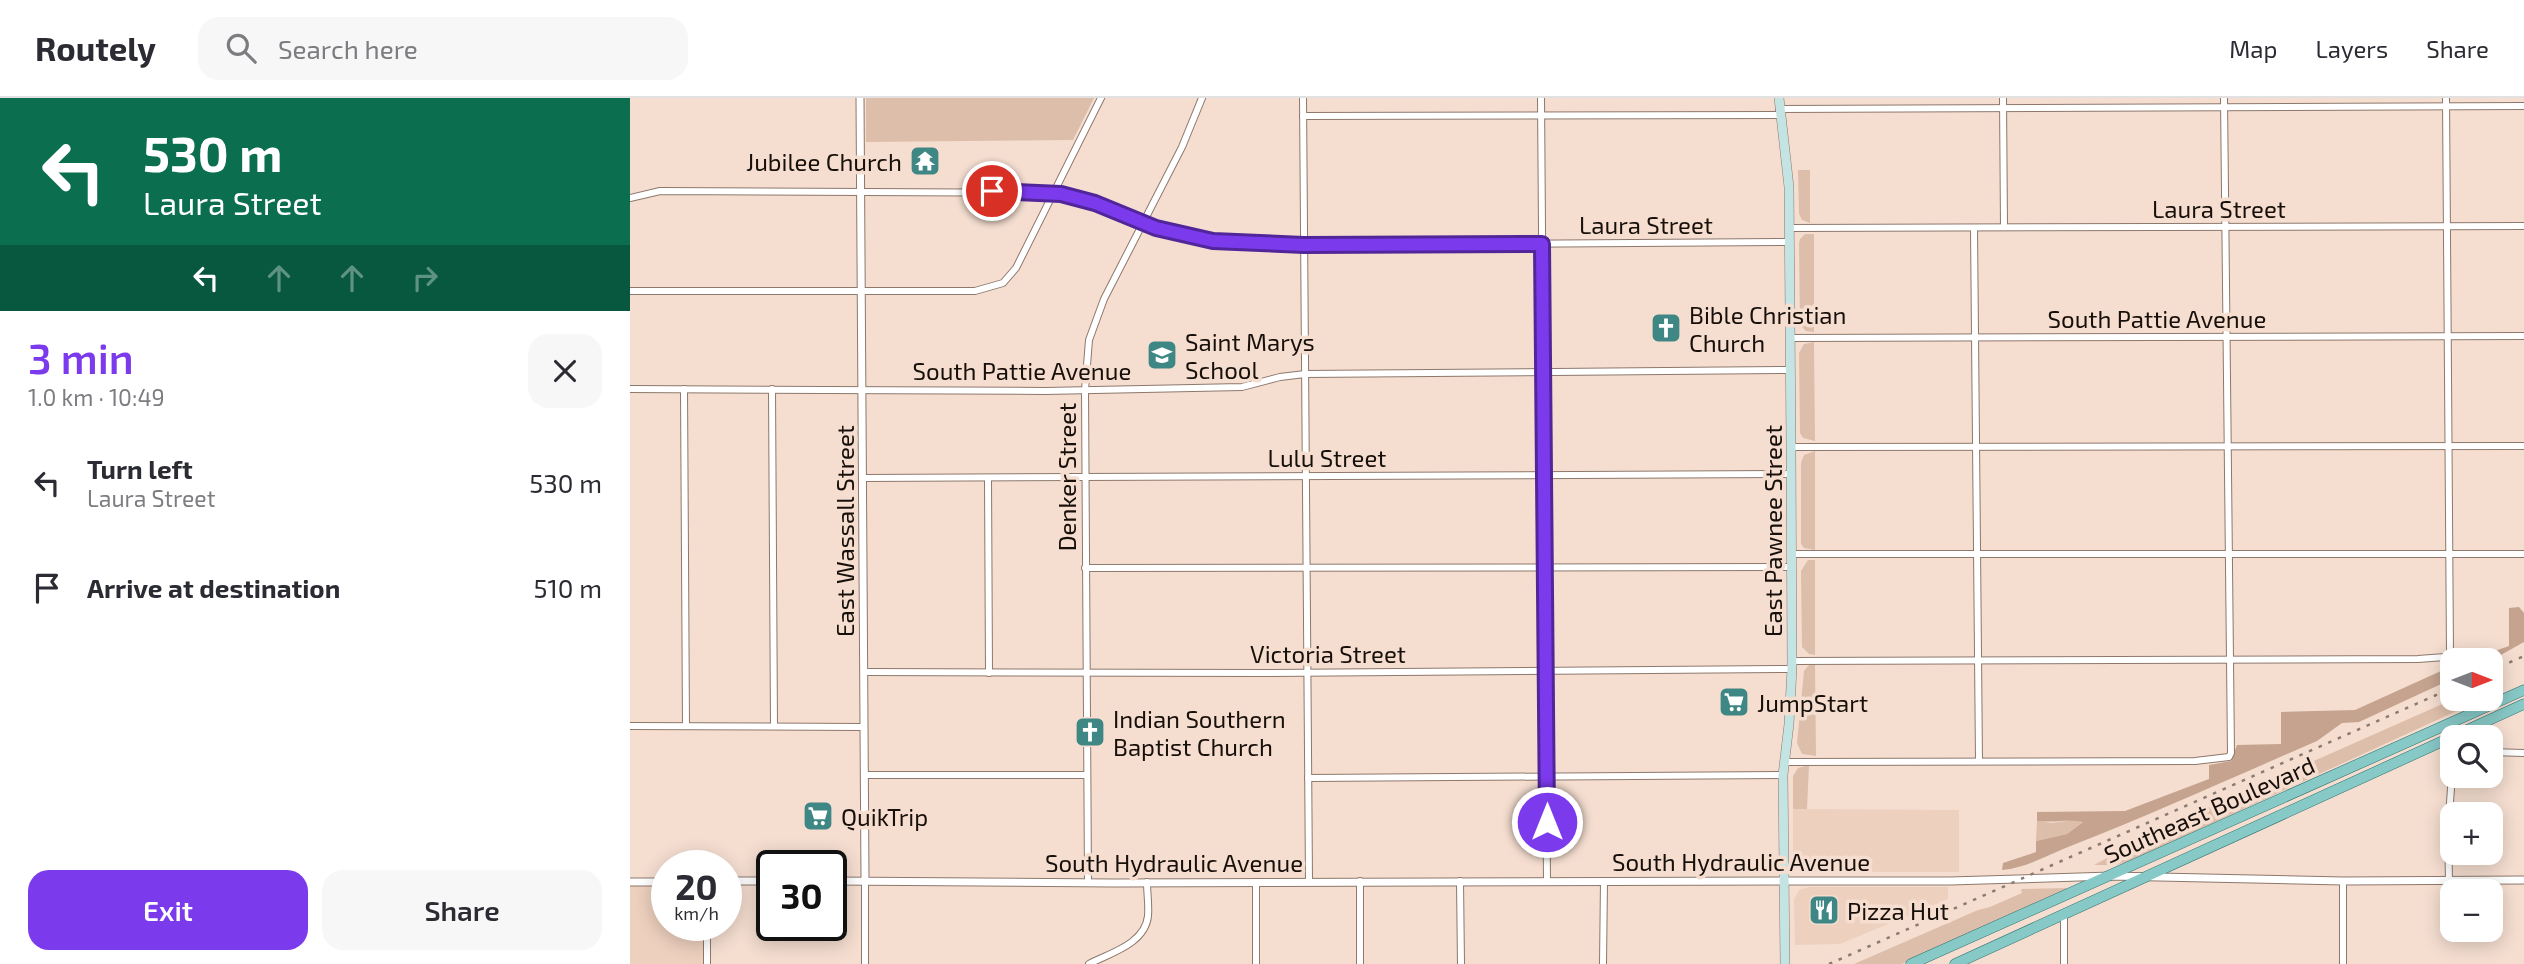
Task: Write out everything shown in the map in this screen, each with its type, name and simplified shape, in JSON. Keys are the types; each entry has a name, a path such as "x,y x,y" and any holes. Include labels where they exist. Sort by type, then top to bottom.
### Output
{"main road":[{"name":"East Pawnee Street","path":"1779,98 1787,156 1791,447 1792,665 1783,775 1785,964"},
{"name":"Southeast Boulevard","path":"1911,964 1930,960 2524,690"},
{"name":"Southeast Boulevard","path":"1955,964 2524,704"}],"street":[{"name":"East Wassall Street","path":"860,98 865,964"},
{"path":"630,291 975,291 1003,283 1016,268 1101,98"},
{"name":"Denker Street","path":"1088,882 1085,390 1088,340 1104,299 1182,147 1202,98"},
{"path":"1303,98 1309,881"},
{"path":"1541,98 1547,881"},
{"path":"2003,98 2004,227"},
{"path":"1784,762 2229,757 2224,98"},
{"path":"2446,98 2450,555"},
{"path":"1303,116 1541,116 2003,108 2524,106"},
{"name":"Laura Street","path":"630,198 660,191 1054,193 1095,203 1156,228 1213,241 1304,245 1789,242"},
{"name":"Laura Street","path":"1789,228 2524,226"},
{"path":"1975,228 1979,761"},
{"name":"South Pattie Avenue","path":"1790,338 2524,336"},
{"name":"South Pattie Avenue","path":"630,389 1085,390 1242,387 1280,377 1305,374 1790,370"},
{"path":"684,389 685,726"},
{"path":"772,389 774,726"},
{"path":"1791,447 2524,446"},
{"name":"Lulu Street","path":"863,478 1791,474"},
{"path":"988,478 989,673"},
{"path":"1791,554 2524,554"},
{"name":"Victoria Street","path":"864,672 1307,673 1546,671 1978,659 2418,659 2445,657 2450,653 2450,555"},
{"path":"1085,568 1791,567"},
{"path":"630,726 864,727"},
{"path":"2503,752 2524,753"},
{"path":"864,775 1086,775"},
{"path":"1308,778 1783,775"},
{"path":"2449,879 2448,829 2451,788"},
{"name":"South Hydraulic Avenue","path":"847,881 1783,881 2111,876 2440,881"},
{"name":"South Hydraulic Avenue","path":"2503,880 2524,880"},
{"path":"630,882 651,881"},
{"path":"1360,881 1360,964"},
{"path":"1460,881 1461,964"},
{"path":"1603,964 1604,881"},
{"path":"2343,881 2343,964"},
{"path":"1089,964 1137,939 1143,931 1148,917 1147,882"},
{"path":"1256,882 1256,964"},
{"path":"2064,915 2064,964"},
{"path":"707,941 707,964"}],"shaded area":[{"path":"866,98 1094,98 1073,140 866,142"},
{"path":"1798,170 1810,170 1810,223 1802,220 1799,214"},
{"path":"1805,234 1814,234 1814,332 1806,331 1800,325 1799,243"},
{"path":"1814,342 1815,441 1803,438 1800,433 1799,353 1804,344"},
{"path":"1815,451 1815,550 1804,548 1801,544 1801,463 1804,455"},
{"path":"1808,560 1815,560 1815,655 1809,654 1802,647 1801,571"},
{"path":"2519,607 2524,613 2524,642 2503,654 2503,648 2509,646 2509,608"},
{"path":"1815,664 1816,756 1802,754 1797,743 1804,671 1809,665"},
{"path":"2440,671 2440,685 2359,722 2342,723 2317,741 2165,807 2029,864 2002,870 2003,863 2036,852 2036,841 2067,834 2083,822 2037,821 2037,812 2125,811 2209,779 2209,765 2231,761 2237,745 2281,744 2281,712 2355,710"},
{"path":"2440,705 2440,711 2457,711 2132,860 2117,865 2094,865 2167,826"},
{"path":"1809,765 1807,809 1793,809 1793,776 1798,768"},
{"path":"1793,809 1959,810 1959,872 1802,872 1793,862"},
{"path":"2037,821 2052,823 2084,821 2067,834 2036,841"},
{"path":"630,881 651,881 651,941 707,941 707,964 630,964"},
{"path":"1809,887 1948,887 1948,899 1840,944 1795,945 1794,899 1799,890"},
{"path":"2066,888 2068,891 1902,964 1854,964 2022,893 2021,889"}],"railway":[{"path":"2503,665 2524,656"},
{"path":"1829,964 2440,693"}],"place":[{"name":"Jubilee Church","path":"925,161"},
{"name":"Bible Christian Church","path":"1666,328"},
{"name":"Saint Marys School","path":"1162,355"},
{"name":"JumpStart","path":"1734,702"},
{"name":"Indian Southern Baptist Church","path":"1090,732"},
{"name":"QuikTrip","path":"818,816"},
{"name":"Pizza Hut","path":"1824,910"}],"route":[{"path":"992,191 1061,194 1095,203 1156,228 1213,241 1304,245 1542,244 1547,822"}]}
